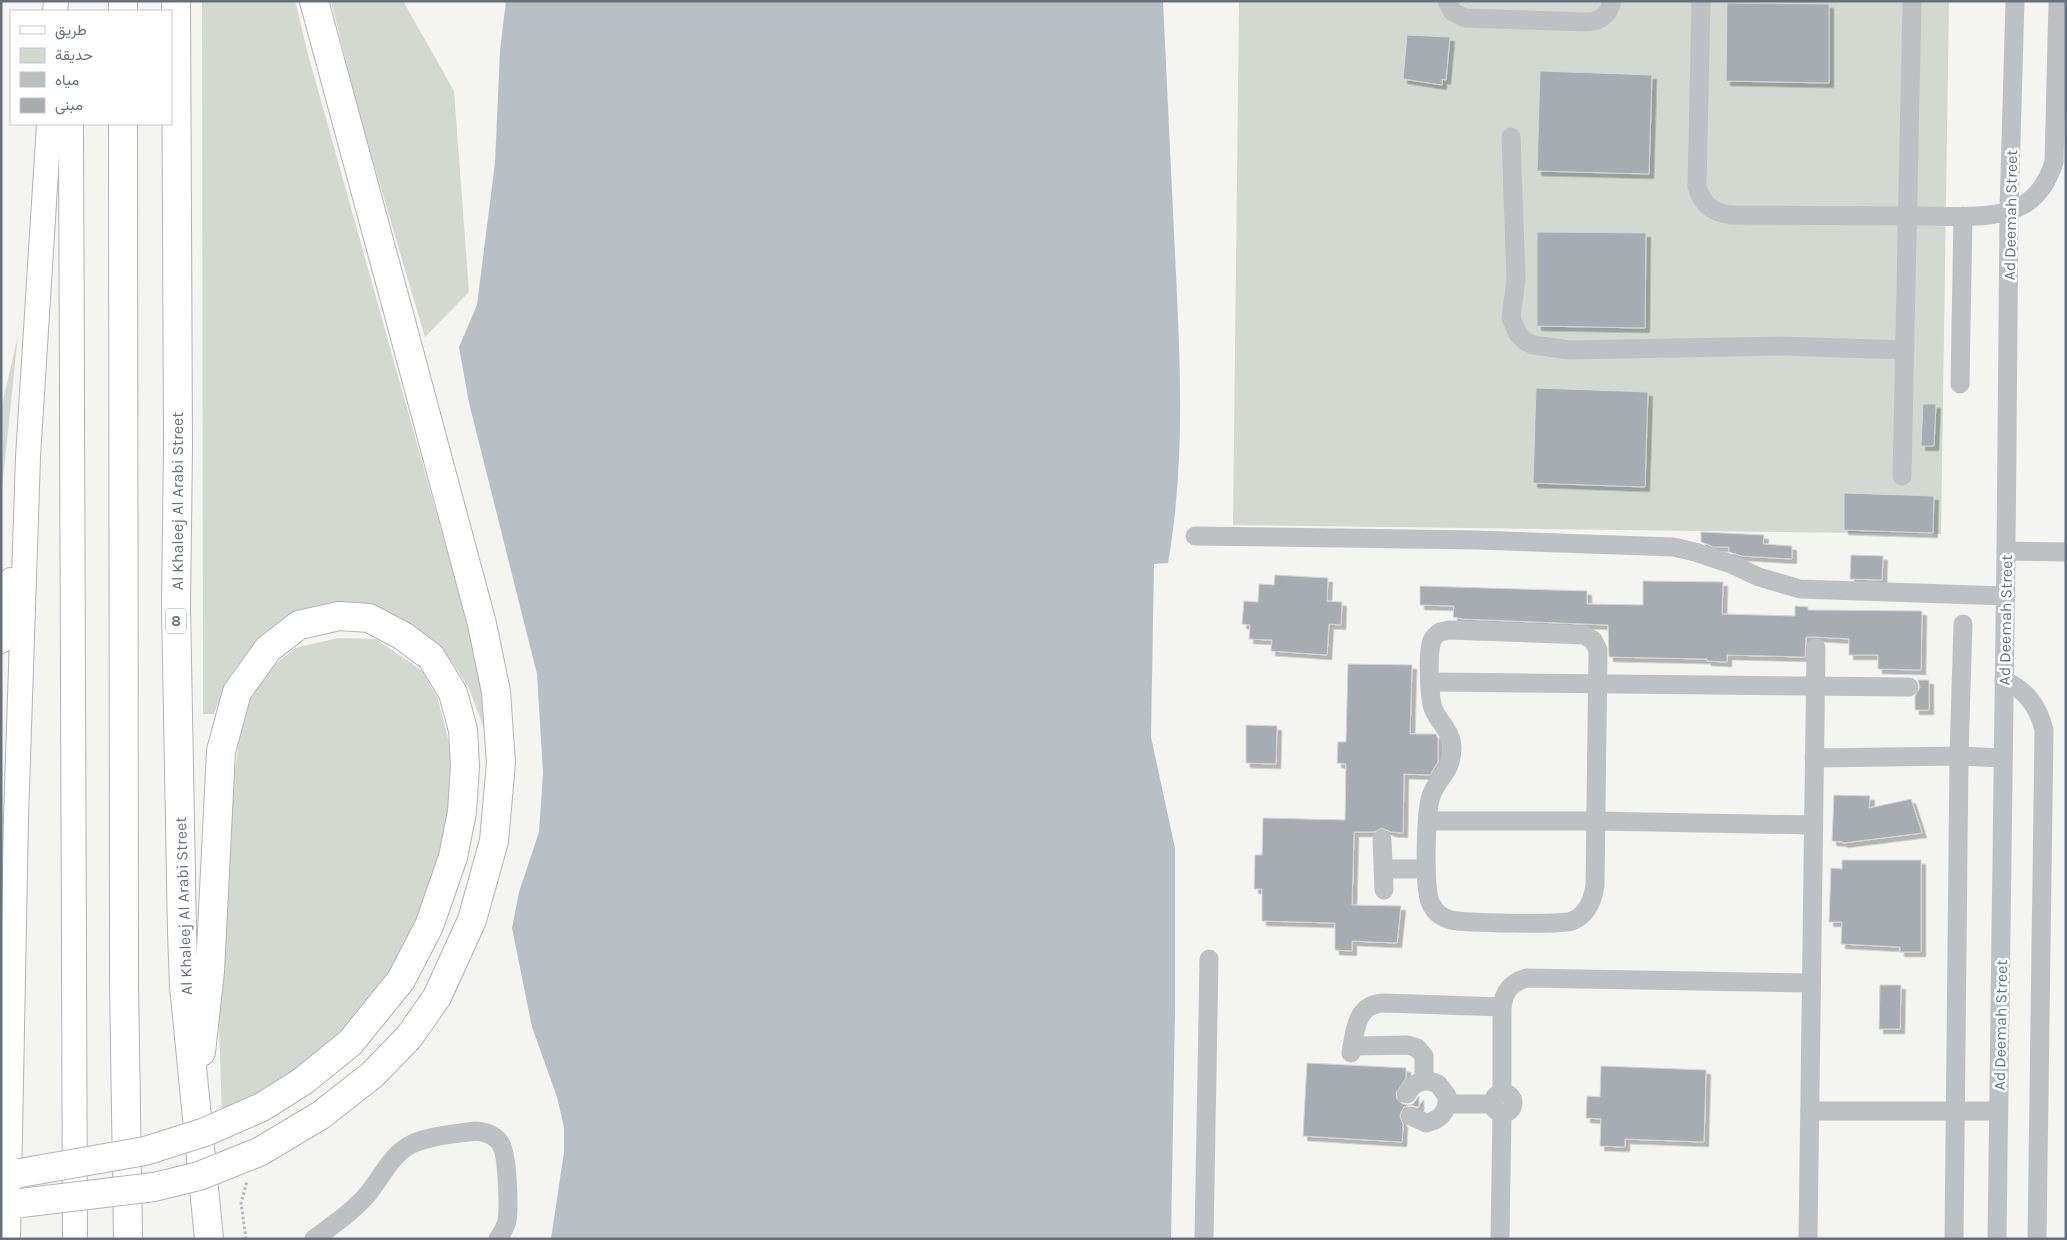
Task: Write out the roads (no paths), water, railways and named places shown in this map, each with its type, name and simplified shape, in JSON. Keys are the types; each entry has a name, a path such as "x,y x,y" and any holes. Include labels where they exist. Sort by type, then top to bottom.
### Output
{"highway":[{"name":"Al Khaleej Al Arabi Street","path":"176,1 178,447 176,606 182,932 184,986 209,1239"},
{"path":"10,1204 154,1187 199,1176 259,1152 321,1115 372,1075 409,1037 437,997 472,920 494,841 501,763 496,692 482,624 314,1"},
{"path":"123,125 124,982 128,1239"},
{"path":"10,1174 145,1151 206,1132 262,1107 303,1081 350,1043 395,987 428,926 453,857 462,812 465,766 463,730 452,693 431,657 403,636 369,618 338,616 299,625 268,649 238,692 221,751 210,971 207,1008 194,1095"}],"main road":[{"path":"8,1239 16,808 28,457 49,125"},
{"path":"71,125 75,1239"},
{"path":"1,641 28,457"}],"street":[{"path":"1447,1 1453,12 1465,18 1587,22 1600,19 1605,15 1612,1"},
{"path":"1701,1 1697,186 1705,204 1713,210 1732,215 1907,216 1963,216 2009,211 2032,198 2042,188 2050,176 2054,162 2058,1"},
{"path":"1902,476 1912,1"},
{"name":"Ad Deemah Street","path":"1997,1239 2009,211 2015,1"},
{"path":"1511,137 1516,279 1511,318 1518,334 1525,341 1533,345 1570,350 1781,346 1905,350"},
{"path":"1960,384 1963,216"},
{"path":"1195,536 1476,540 1673,547 1702,554 1760,577 1800,589 2006,596"},
{"path":"2006,551 2066,552"},
{"path":"1954,1239 1959,756 1963,624"},
{"path":"1449,630 1584,635 1596,645 1599,684 1594,896 1589,906 1582,914 1565,923 1450,920 1442,916 1430,903 1427,894 1426,869 1428,821 1432,795 1447,770 1452,749 1447,730 1432,706 1430,682 1431,643 1436,635 1449,630"},
{"path":"1808,1239 1816,648"},
{"path":"2004,680 2027,694 2035,705 2044,730 2037,1239"},
{"path":"1430,682 1909,687"},
{"path":"1814,758 1959,756 2003,758"},
{"path":"1428,821 1597,821 1813,826"},
{"path":"1382,839 1384,890"},
{"path":"1383,869 1426,869"},
{"path":"1204,1239 1209,959"},
{"path":"1500,1239 1499,1103 1502,1007 1508,988 1526,978 1812,983"},
{"path":"1424,1080 1424,1056 1418,1048 1408,1045 1352,1050 1360,1014 1371,1005 1378,1003 1502,1007"},
{"path":"1407,1094 1416,1082 1424,1080 1438,1084 1444,1089 1447,1104 1440,1117 1426,1122 1418,1121 1412,1116"},
{"path":"1447,1104 1499,1103"},
{"path":"1810,1112 1998,1111"},
{"path":"314,1239 358,1205 377,1182 390,1162 402,1150 423,1140 483,1131 495,1137 504,1149 507,1215 504,1228 498,1239"}],"water":[{"path":"506,1 1163,1 1179,331 1180,408 1177,486 1168,563 1154,564 1151,737 1175,848 1175,1012 1171,1239 551,1239 564,1152 564,1127 557,1097 532,1027 512,928 519,892 539,832 543,773 537,674 469,403 459,347 477,305 495,163 500,51"}]}
